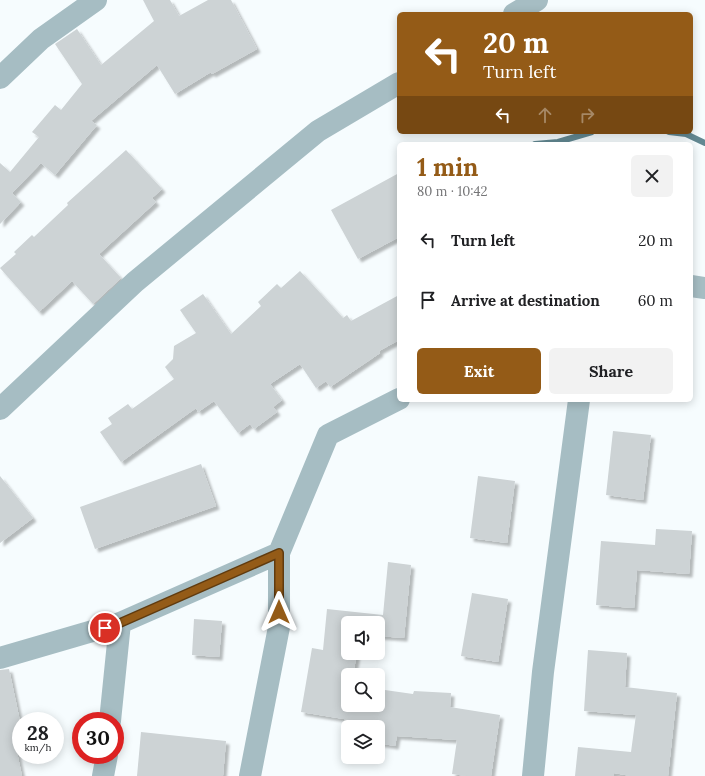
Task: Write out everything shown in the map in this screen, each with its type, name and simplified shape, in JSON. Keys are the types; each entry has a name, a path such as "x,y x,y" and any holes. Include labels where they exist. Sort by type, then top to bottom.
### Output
{"street":[{"path":"0,78 41,39 96,0"},
{"path":"517,12 537,0"},
{"path":"0,409 135,282 318,131 397,84"},
{"path":"693,286 705,288"},
{"path":"250,776 279,627 279,553 328,435 397,400"},
{"path":"533,776 543,672 579,402"},
{"path":"0,658 120,623 279,553"},
{"path":"111,712 120,623"},
{"path":"103,776 105,764"}],"building":[{"path":"143,0 170,0 179,16 208,0 231,0 257,49 212,74 211,72 175,94 157,65 91,121 97,125 55,175 41,163 12,193 21,202 0,224 0,163 10,172 39,137 32,132 55,105 61,110 82,84 55,44 77,29 101,65 154,21"},
{"path":"126,150 162,189 152,198 156,202 99,254 121,278 93,304 72,281 39,312 0,268 16,254 14,252 32,235 34,237 68,205 67,203"},
{"path":"397,174 397,238 358,259 331,210"},
{"path":"300,271 343,318 347,315 351,321 397,296 397,341 379,351 380,353 330,387 326,381 316,388 300,364 270,384 282,400 273,407 277,412 254,429 250,424 238,433 214,401 198,412 196,408 121,462 100,432 112,424 108,418 128,404 132,409 174,379 165,367 173,359 174,346 196,333 180,310 203,294 231,334 261,306 258,302 277,284 281,288"},
{"path":"613,431 651,435 643,500 606,495"},
{"path":"201,464 216,506 95,549 80,507"},
{"path":"0,476 33,518 0,543"},
{"path":"478,476 515,481 507,543 470,538"},
{"path":"656,529 692,531 689,574 637,570 634,608 596,605 601,541 655,545"},
{"path":"388,562 411,565 404,638 385,637 385,616 341,616 341,660 356,660 354,668 341,668 341,712 385,712 385,690 413,694 414,691 451,693 450,707 500,715 491,776 467,776 452,774 457,740 397,736 395,746 385,744 385,720 350,720 301,712 312,648 323,650 327,609 383,615"},
{"path":"472,593 508,599 498,662 461,656"},
{"path":"194,619 222,621 219,657 192,655"},
{"path":"588,650 627,653 625,687 677,693 668,776 631,776 614,773 614,776 575,776 578,747 631,752 636,715 584,711"},
{"path":"9,669 18,712 12,712 12,764 19,764 22,776 0,776 0,670"},
{"path":"141,732 226,741 223,776 137,776"}],"waterway":[{"path":"558,142 585,134"},
{"path":"686,134 705,143"}],"route":[{"path":"105,628 120,623 279,553 279,612"}]}
